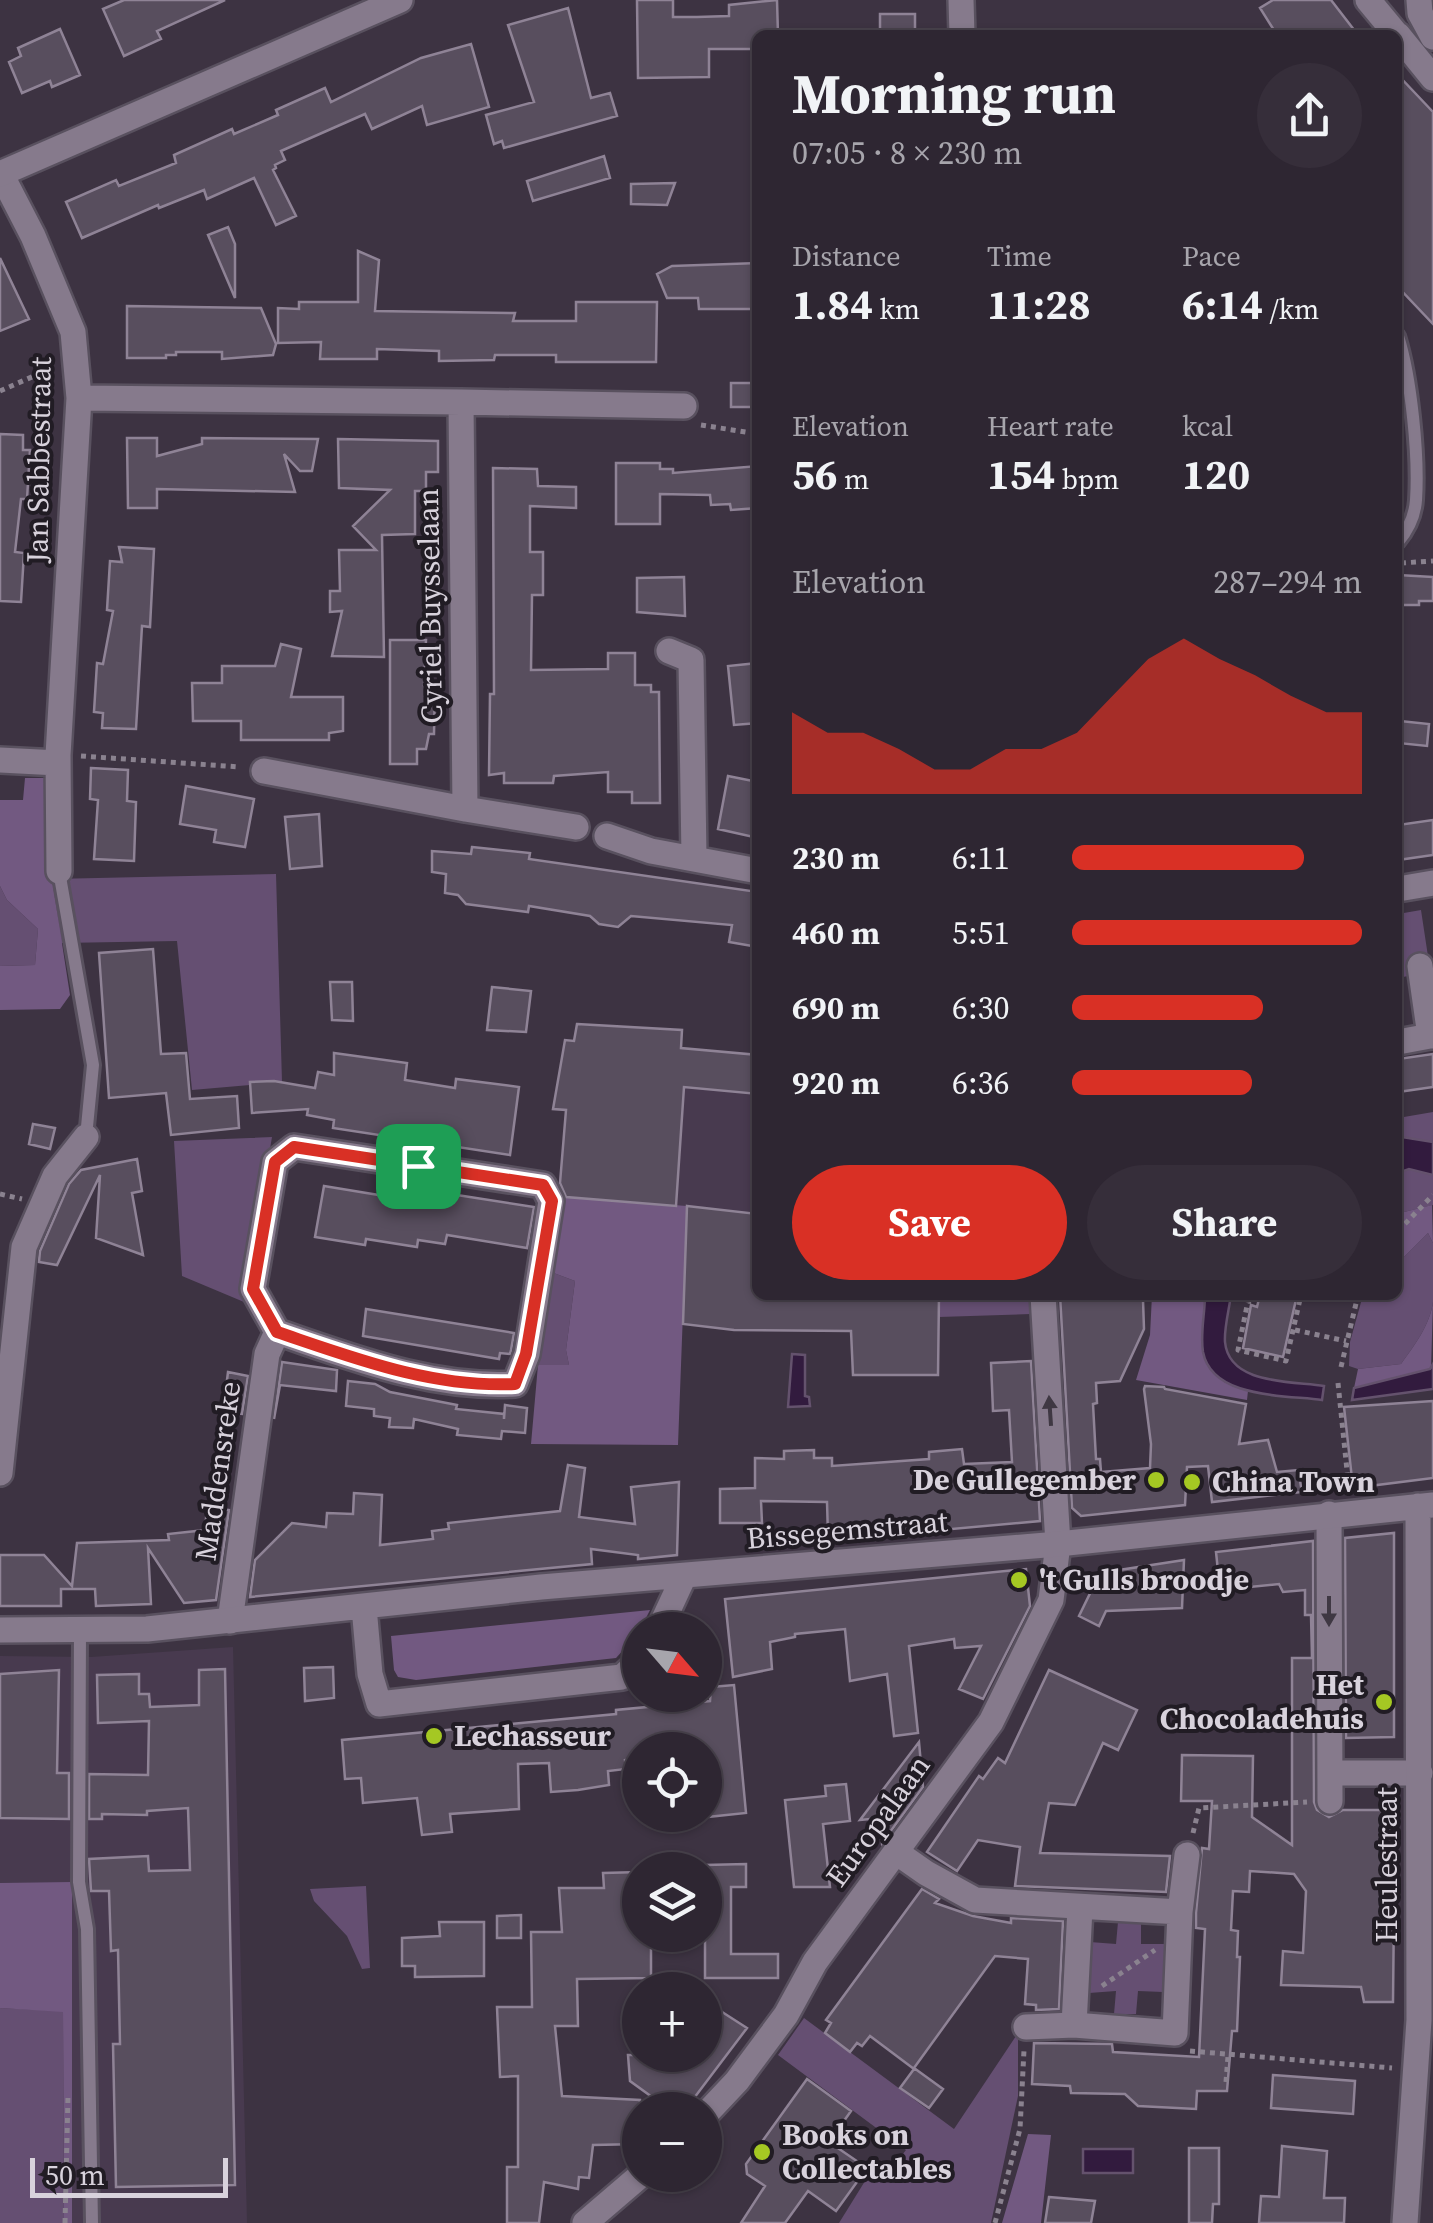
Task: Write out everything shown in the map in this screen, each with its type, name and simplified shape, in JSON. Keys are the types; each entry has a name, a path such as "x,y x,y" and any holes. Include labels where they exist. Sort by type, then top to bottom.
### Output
{"street":[{"path":"1,174 400,0"},
{"path":"961,0 962,30"},
{"path":"1368,0 1393,30"},
{"path":"1402,39 1430,33 1419,0"},
{"path":"1402,41 1433,78"},
{"name":"Jan Sabbestraat","path":"1,174 34,236 73,332 79,398 58,759 59,871"},
{"path":"79,398 684,406"},
{"name":"Cyriel Buysselaan","path":"460,402 465,809"},
{"path":"669,651 690,660 694,858"},
{"path":"0,760 58,759"},
{"path":"264,772 576,827"},
{"path":"607,836 651,851 752,870"},
{"path":"1402,888 1433,884"},
{"path":"1402,1041 1431,1036 1420,966"},
{"path":"0,1473 24,1247 55,1176 86,1137"},
{"path":"294,1147 543,1185 549,1192 552,1201 526,1354 515,1384 488,1386 422,1376 359,1361 277,1332 253,1289 275,1162 294,1147"},
{"name":"Europalaan","path":"722,2097 786,2016 815,1962 991,1722 1052,1600 1058,1544 1042,1300"},
{"name":"Maddensreke","path":"230,1621 267,1354 277,1332"},
{"name":"Bissegemstraat","path":"0,1630 147,1629 541,1587 1058,1544 1425,1505"},
{"name":"Heulestraat","path":"1405,2223 1415,2070 1426,2020 1420,1773 1425,1505"},
{"path":"1330,1801 1340,1512"},
{"path":"667,1612 684,1576"},
{"path":"364,1608 370,1674 378,1704 622,1677"},
{"path":"1330,1773 1420,1773"},
{"path":"896,1852 976,1900 1080,1908 1179,1924"},
{"path":"1026,2027 1074,2015 1175,2033 1179,1924 1187,1855"},
{"path":"1074,2015 1080,1908"},
{"path":"585,2223 622,2191"}],"lane":[{"path":"1402,354 1408,382 1416,501 1402,536"},
{"path":"59,871 93,1065 86,1137"},
{"path":"80,1630 78,1882 88,1929 92,2223"}],"path":[{"path":"0,391 75,358"},
{"path":"684,406 701,426 752,433"},
{"path":"1402,562 1433,561"},
{"path":"58,759 234,766 264,772"},
{"path":"1402,1227 1433,1195"},
{"path":"1255,1300 1248,1301 1238,1350 1286,1360 1300,1300"},
{"path":"1341,1367 1357,1300"},
{"path":"1294,1330 1346,1341"},
{"path":"1338,1383 1340,1512"},
{"path":"1187,1855 1199,1808 1330,1801"},
{"path":"1074,2015 1179,1924"},
{"path":"994,2223 1020,2129 1026,2027"},
{"path":"1175,2033 1192,2054 1415,2070"},
{"path":"1226,2082 1228,2056"},
{"path":"65,2223 68,2096"}],"shaded area":[{"path":"25,778 48,778 52,879 70,995 60,1009 0,1010 0,966 35,965 38,929 7,900 0,886 0,800 23,800"},
{"path":"276,874 282,1082 192,1090 177,941 61,943 52,879"},
{"path":"0,886 7,900 38,929 35,965 0,966"},
{"path":"1421,910 1429,963 1407,967 1408,976 1402,977 1402,913"},
{"path":"575,1039 752,1055 752,1300 939,1300 938,1375 853,1375 851,1331 734,1330 683,1324 686,1206 559,1196"},
{"path":"1433,1112 1433,1142 1402,1138 1402,1117"},
{"path":"272,1137 244,1302 182,1276 174,1141"},
{"path":"1402,1137 1433,1142 1433,1175 1409,1169 1402,1172"},
{"path":"1409,1169 1433,1175 1433,1205 1402,1211 1402,1172"},
{"path":"559,1196 687,1206 678,1445 531,1444 538,1365 569,1365 566,1350 575,1281 551,1272"},
{"path":"1432,1205 1433,1243 1428,1233 1402,1259 1402,1211"},
{"path":"1428,1233 1433,1243 1433,1302 1429,1319 1401,1364 1358,1369 1349,1366 1350,1342 1362,1300 1402,1300 1402,1259"},
{"path":"551,1272 575,1281 566,1350 569,1365 538,1365"},
{"path":"939,1300 1030,1300 1031,1314 939,1317"},
{"path":"1152,1300 1205,1300 1203,1351 1224,1382 1248,1391 1247,1400 1136,1380 1150,1335"},
{"path":"1205,1300 1230,1300 1225,1342 1229,1356 1238,1366 1264,1378 1324,1386 1322,1400 1235,1387 1209,1367 1202,1338"},
{"path":"1433,1302 1431,1369 1354,1388 1358,1369 1401,1364 1425,1327"},
{"path":"792,1354 805,1355 805,1396 809,1397 810,1406 788,1407"},
{"path":"1433,1364 1433,1389 1352,1400 1354,1388 1430,1369"},
{"path":"622,1613 622,1651 616,1658 416,1680 398,1677 394,1670 391,1636"},
{"path":"233,1647 247,2223 72,2223 72,1883 0,1883 0,1656 91,1657"},
{"path":"72,1882 72,2223 64,2223 63,2012 0,2008 0,1883"},
{"path":"366,1886 370,1968 362,1969 347,1936 314,1901 310,1889"},
{"path":"1118,1922 1141,1922 1141,1944 1167,1944 1163,1992 1138,1991 1136,2014 1114,2014 1116,1991 1089,1993 1090,1942 1116,1944"},
{"path":"0,2008 63,2011 64,2223 0,2223"},
{"path":"804,2018 954,2129 1018,2033 1018,2096 991,2223 839,2223 870,2173 882,2181 906,2150 778,2055"},
{"path":"1028,2134 1051,2135 1041,2223 1002,2223"},
{"path":"1083,2149 1133,2149 1133,2173 1083,2173"}],"building":[{"path":"124,0 225,0 157,31 161,39 124,56 103,9"},
{"path":"637,0 673,0 673,17 697,17 729,16 729,5 777,0 778,30 752,30 752,49 709,49 709,77 638,78"},
{"path":"1273,0 1331,0 1354,30 1274,30 1260,8"},
{"path":"568,8 591,98 610,93 617,116 504,148 502,141 494,144 486,115 534,102 508,25"},
{"path":"880,14 915,14 915,30 880,30"},
{"path":"60,29 80,75 52,87 50,81 22,93 9,62 21,56 18,48"},
{"path":"471,44 489,107 427,125 422,106 372,129 365,114 281,151 285,160 273,170 296,216 276,225 254,178 207,199 204,190 159,208 158,205 82,238 66,202 116,180 119,186 176,163 174,155 232,129 234,134 278,115 276,110 325,88 331,102 421,58"},
{"path":"1402,79 1433,112 1433,324 1402,291"},
{"path":"604,156 610,178 533,201 527,181"},
{"path":"675,183 667,205 631,204 631,184"},
{"path":"228,227 235,244 235,298 208,235"},
{"path":"358,251 379,260 375,311 515,313 513,321 576,321 576,302 657,302 656,362 556,362 556,355 495,355 494,360 439,361 439,351 377,349 377,359 320,359 321,342 278,343 278,308 299,309 299,302 358,302"},
{"path":"0,258 29,319 0,331"},
{"path":"752,263 752,309 699,309 698,298 667,298 657,274 672,266"},
{"path":"127,306 261,308 276,344 273,355 222,359 222,352 176,352 166,358 127,358"},
{"path":"731,383 752,383 752,407 731,407"},
{"path":"0,434 23,435 23,450 30,450 27,499 21,499 15,552 24,553 21,602 0,601"},
{"path":"127,438 157,438 157,456 202,444 202,438 318,439 312,471 300,471 284,454 295,492 157,489 157,508 128,508"},
{"path":"338,439 438,441 438,472 426,472 426,491 415,491 415,534 382,535 384,657 332,656 342,611 330,612 330,591 340,591 339,550 376,550 353,526 390,490 339,488"},
{"path":"616,463 660,463 660,469 673,469 673,473 752,466 752,508 731,510 730,504 711,505 710,495 660,494 660,524 616,524"},
{"path":"493,468 537,469 538,486 576,487 576,508 530,506 530,552 543,552 543,595 532,595 531,670 608,669 608,653 635,653 635,685 651,685 651,692 659,692 660,803 632,803 632,792 608,792 608,772 554,776 553,783 504,783 504,773 489,775 490,694 494,694"},
{"path":"119,547 154,549 150,627 142,626 136,729 102,728 103,713 94,712 97,663 103,664 113,611 107,610 110,561 122,562"},
{"path":"1402,575 1433,577 1433,601 1419,601 1419,605 1402,605"},
{"path":"684,577 685,616 637,612 637,578"},
{"path":"390,640 426,640 424,685 435,685 434,734 429,734 426,749 417,749 417,764 390,764"},
{"path":"281,644 301,649 291,697 343,697 343,731 329,733 329,740 241,740 241,721 193,721 192,683 222,683 222,666 275,666"},
{"path":"752,664 752,724 734,725 728,666"},
{"path":"1402,721 1429,724 1427,746 1402,743"},
{"path":"91,768 128,770 127,801 136,802 134,861 94,859 98,800 90,799"},
{"path":"728,776 752,781 752,837 718,829"},
{"path":"186,786 254,799 245,847 214,842 216,830 180,824"},
{"path":"319,814 322,866 290,869 285,817"},
{"path":"1433,820 1433,855 1402,859 1402,824"},
{"path":"472,847 530,853 529,859 752,891 752,946 729,942 732,925 631,916 618,927 599,924 590,916 529,906 528,912 466,904 458,895 445,893 446,874 432,872 432,851 471,854"},
{"path":"153,949 161,1054 186,1053 190,1099 237,1096 239,1128 171,1135 166,1093 109,1098 99,953"},
{"path":"330,982 352,982 353,1021 332,1020"},
{"path":"492,987 531,991 526,1032 487,1030"},
{"path":"577,1024 682,1030 681,1048 752,1054 752,1093 684,1087 676,1206 566,1197 560,1183 566,1110 553,1109 565,1040 574,1041"},
{"path":"334,1053 407,1063 405,1080 455,1088 456,1079 519,1087 510,1155 333,1128 334,1120 307,1115 308,1109 252,1113 250,1082 274,1081 315,1088 318,1072 334,1075"},
{"path":"1433,1054 1433,1087 1402,1091 1402,1058"},
{"path":"33,1124 55,1128 50,1149 29,1144"},
{"path":"137,1159 142,1191 132,1193 143,1255 96,1238 100,1175 57,1265 39,1262 40,1251 69,1184 81,1170"},
{"path":"324,1186 397,1198 399,1186 534,1207 527,1248 447,1235 445,1244 418,1240 417,1247 366,1239 365,1245 315,1237"},
{"path":"687,1206 752,1213 752,1300 939,1300 938,1375 853,1375 851,1331 734,1330 683,1324"},
{"path":"1060,1300 1143,1300 1144,1329 1120,1381 1096,1383 1096,1459 1100,1459 1101,1472 1150,1468 1144,1389 1164,1387 1246,1404 1239,1444 1268,1440 1277,1472 1298,1470 1302,1492 1212,1502 1208,1466 1187,1467 1185,1505 1081,1516 1072,1508"},
{"path":"1259,1300 1296,1300 1283,1357 1243,1348 1251,1305 1257,1307"},
{"path":"366,1309 514,1333 510,1354 500,1353 499,1359 363,1336"},
{"path":"1031,1361 1040,1521 853,1538 828,1536 827,1502 761,1501 762,1523 720,1523 720,1489 755,1488 755,1458 784,1459 784,1451 814,1450 814,1458 832,1458 832,1466 929,1459 929,1452 962,1449 964,1464 1012,1462 1009,1410 993,1411 991,1363"},
{"path":"282,1362 337,1370 336,1391 280,1385 274,1419"},
{"path":"228,1372 248,1376 242,1414 223,1412"},
{"path":"348,1381 457,1405 456,1409 504,1414 504,1419 505,1405 527,1408 525,1433 502,1431 501,1439 457,1435 458,1429 414,1419 413,1428 389,1427 390,1418 374,1416 374,1409 346,1406"},
{"path":"1433,1401 1433,1478 1353,1488 1344,1407"},
{"path":"568,1465 585,1468 579,1517 635,1524 631,1487 679,1482 677,1555 638,1559 638,1555 591,1549 592,1564 250,1597 255,1560 292,1523 326,1527 327,1513 353,1514 354,1493 382,1495 380,1545 433,1539 432,1531 449,1529 448,1523 560,1511"},
{"path":"207,1507 229,1510 216,1600 184,1603 148,1548 151,1604 96,1606 95,1589 61,1589 61,1606 0,1606 0,1555 44,1555 72,1586 77,1543 169,1540 168,1534 205,1530"},
{"path":"1394,1533 1394,1737 1346,1738 1345,1538"},
{"path":"1313,1541 1314,1802 1317,1810 1329,1817 1343,1810 1395,1810 1393,2002 1364,2002 1361,1987 1281,1985 1283,1951 1303,1953 1306,1891 1294,1874 1250,1871 1249,1892 1233,1891 1231,1930 1238,1931 1240,1957 1237,2031 1232,2031 1227,2091 1197,2091 1196,2109 1138,2106 1125,2094 1071,2093 1070,2086 1032,2084 1034,2043 1112,2044 1113,2052 1199,2057 1205,1929 1196,1928 1196,1913 1202,1848 1209,1849 1212,1801 1181,1801 1182,1755 1253,1756 1252,1817 1292,1845 1292,1658 1312,1658 1311,1615 1305,1615 1305,1590 1283,1592 1279,1584 1220,1590 1216,1552"},
{"path":"1184,1560 1182,1608 1106,1611 1099,1626 1079,1616 1100,1573"},
{"path":"1026,1569 1030,1606 983,1699 959,1689 981,1646 955,1648 954,1639 909,1646 918,1733 894,1736 887,1674 850,1681 845,1629 795,1634 770,1642 772,1669 733,1677 725,1599"},
{"path":"333,1667 334,1698 305,1701 304,1668"},
{"path":"225,1669 235,2185 116,2187 113,2044 120,2044 118,1950 111,1951 109,1891 91,1891 89,1859 148,1856 149,1871 190,1870 188,1808 147,1811 147,1815 102,1814 102,1819 89,1819 89,1774 148,1775 149,1721 98,1723 97,1675 139,1674 139,1694 149,1694 150,1707 199,1705 199,1670"},
{"path":"59,1670 57,1773 69,1773 69,1819 0,1818 0,1674"},
{"path":"1049,1670 1137,1710 1118,1750 1103,1743 1075,1805 1049,1803 1040,1853 1170,1856 1166,1892 1015,1886 1020,1847 978,1840 957,1871 927,1852 979,1776 983,1779 998,1758 1005,1763"},
{"path":"734,1685 746,1813 722,1815 722,1732 622,1732 622,1769 608,1771 609,1785 578,1790 551,1792 549,1763 518,1764 519,1809 450,1814 452,1832 422,1835 417,1798 363,1803 361,1778 345,1779 342,1740 616,1714 616,1710 622,1709 722,1712 722,1686"},
{"path":"919,1742 923,1787 882,1843 880,1818 860,1820"},
{"path":"846,1784 850,1821 823,1824 830,1887 794,1887 785,1800 826,1796 825,1786"},
{"path":"746,1864 746,1887 731,1887 731,1954 778,1954 778,1978 722,1978 722,1972 705,1972 705,1952 722,1952 722,1865"},
{"path":"622,1872 622,1952 651,1952 651,1972 622,1972 622,1978 577,1979 578,2026 555,2026 562,2096 622,2099 622,2144 593,2145 589,2178 579,2177 578,2189 544,2182 539,2223 507,2223 507,2167 518,2167 518,2076 500,2077 497,2007 532,2007 531,1932 562,1932 559,1888 604,1888 603,1873"},
{"path":"922,1889 939,1899 935,1903 973,1916 1011,1923 1011,1918 1063,1921 1059,2009 1036,2010 1036,2005 1025,2004 1028,1959 995,1956 914,2068 943,2089 929,2108 900,2088 914,2069 870,2036 850,2052 825,2033 831,2023 826,2020"},
{"path":"521,1915 521,1938 497,1938 497,1916"},
{"path":"439,1922 484,1922 484,1976 415,1977 415,1966 402,1966 402,1938 440,1936"},
{"path":"722,2012 747,2028 722,2061"},
{"path":"629,2072 714,2072 699,2092 645,2092 630,2081"},
{"path":"1273,2075 1355,2081 1353,2114 1271,2108"},
{"path":"807,2079 851,2111 829,2142 867,2168 836,2211 808,2191 785,2223 741,2223 765,2186 747,2174 746,2164"},
{"path":"1282,2146 1327,2151 1324,2198 1345,2198 1344,2223 1259,2223 1261,2196 1279,2197"},
{"path":"1189,2148 1219,2148 1219,2204 1213,2204 1212,2223 1189,2223"},
{"path":"1049,2197 1095,2201 1091,2223 1045,2223"}],"place":[{"name":"De Gullegember","path":"1156,1480"},
{"name":"China Town","path":"1192,1482"},
{"name":"'t Gulls broodje","path":"1019,1580"},
{"name":"Het Chocoladehuis","path":"1384,1702"},
{"name":"Lechasseur","path":"434,1736"},
{"name":"Books on Collectables","path":"762,2152"}],"route":[{"path":"294,1147 418,1166 543,1185 549,1192 552,1201 526,1354 515,1384 488,1386 422,1376 359,1361 277,1332 253,1289 275,1162 294,1147"}]}
